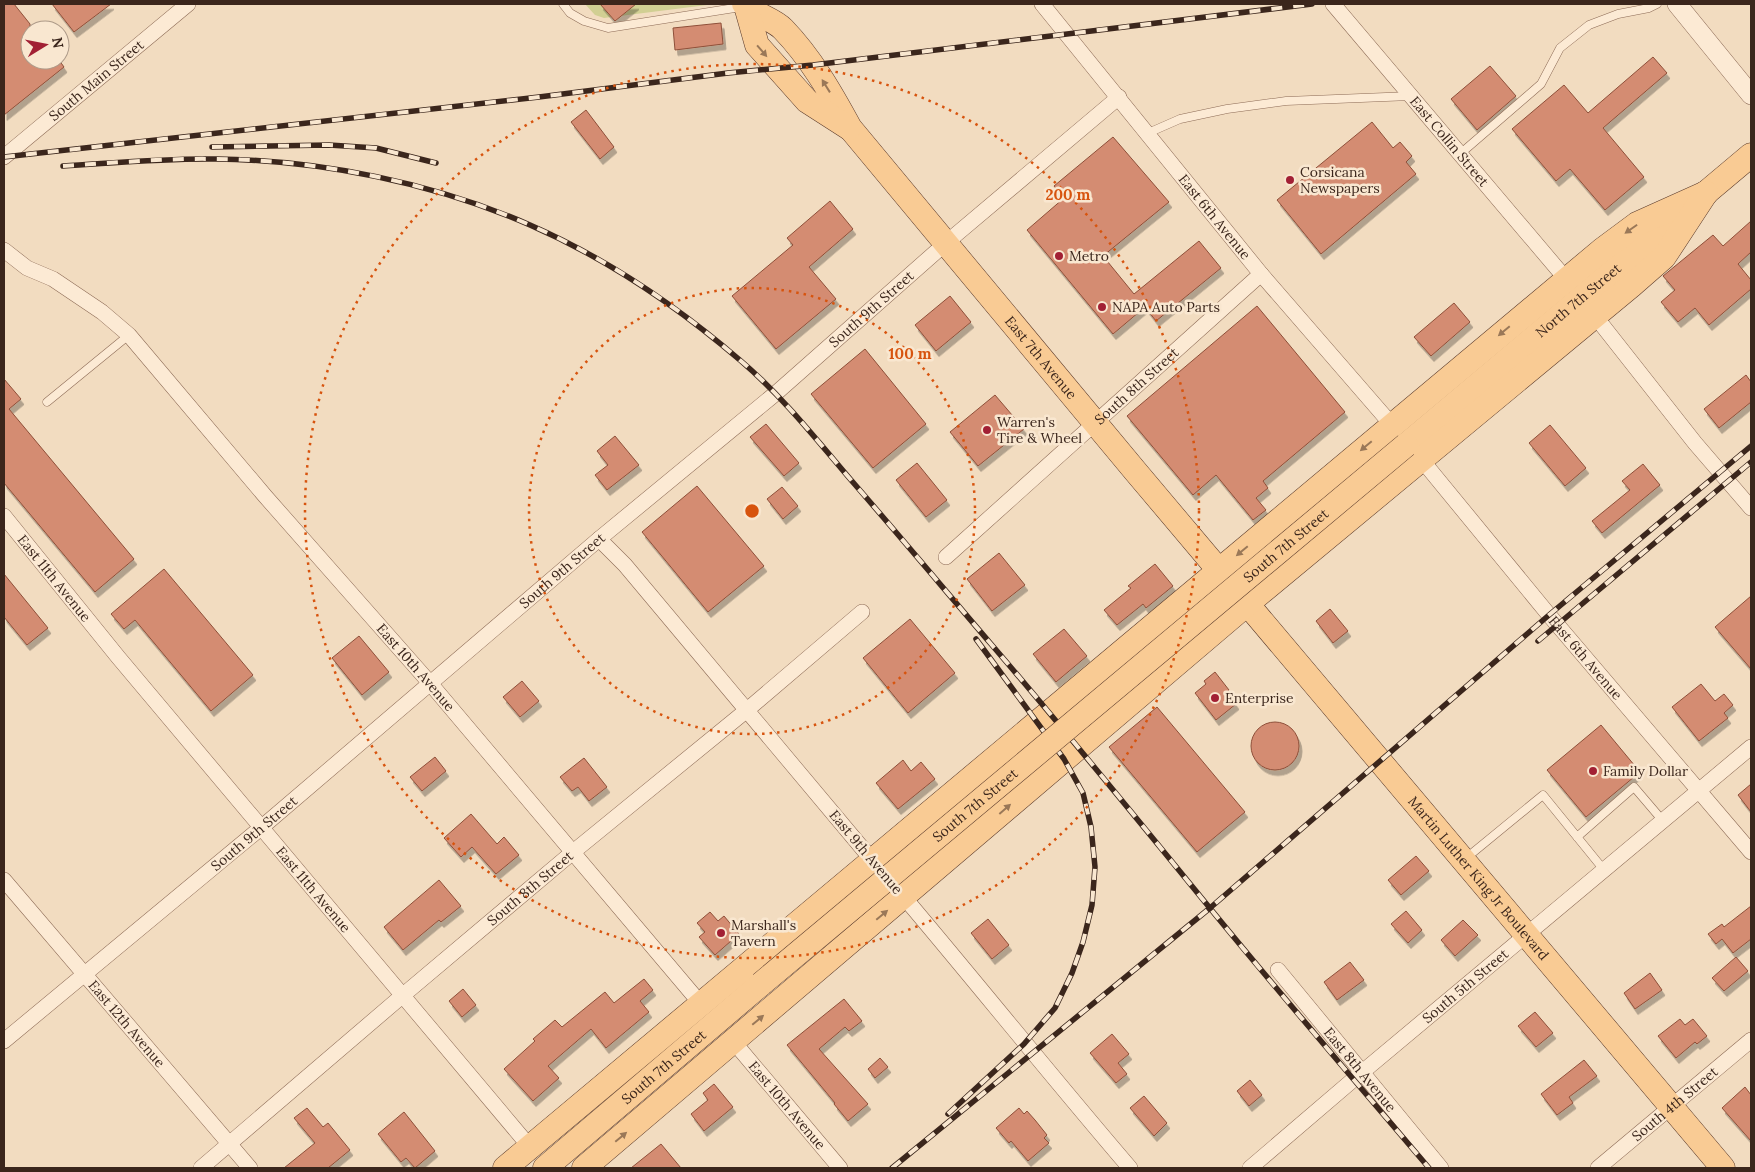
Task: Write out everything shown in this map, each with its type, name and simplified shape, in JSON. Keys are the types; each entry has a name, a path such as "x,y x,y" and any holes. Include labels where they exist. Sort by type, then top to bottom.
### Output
{"main road":[{"name":"East 7th Avenue","path":"745,5 781,27 813,64 830,90 850,128 1233,587"},
{"name":"North 7th Street","path":"1413,452 1751,155"},
{"path":"584,1168 904,896 1233,587 1392,425 1602,250 1638,224 1706,193"},
{"path":"505,1168 873,860 1595,316 1664,257 1706,193"},
{"name":"South 7th Street","path":"545,1168 761,984 1413,452"},
{"name":"Martin Luther King Jr Boulevard","path":"1233,587 1724,1168"}],"street":[{"name":"South Main Street","path":"4,156 188,4"},
{"name":"East 6th Avenue","path":"1042,4 1261,274 1392,425"},
{"name":"East Collin Street","path":"1334,4 1566,279"},
{"path":"1677,4 1751,95"},
{"name":"South 9th Street","path":"4,1041 262,826 599,538 775,394 946,243 1120,98"},
{"name":"East 10th Avenue","path":"4,250 27,268 53,279 102,312 128,334 265,496 429,682 701,1004"},
{"name":"South 8th Street","path":"946,557 1261,274"},
{"path":"1595,316 1689,435 1746,492 1751,508"},
{"name":"East 6th Avenue","path":"1413,452 1751,852"},
{"name":"East 11th Avenue","path":"4,516 118,656 530,1147"},
{"name":"East 9th Avenue","path":"599,538 625,565 904,896 1032,1053 1130,1168"},
{"name":"South 8th Street","path":"201,1168 573,852 862,612"},
{"name":"South 5th Street","path":"1250,1168 1751,748"},
{"name":"East 12th Avenue","path":"4,880 250,1168"},
{"name":"East 8th Avenue","path":"1278,970 1441,1168"},
{"name":"South 4th Street","path":"1598,1168 1751,1040"},
{"name":"East 10th Avenue","path":"733,1041 840,1168"}],"lane":[{"path":"563,4 570,13 584,21 608,28 745,5"},
{"path":"1460,154 1541,84 1560,48 1589,25 1618,14 1649,8 1657,4"},
{"path":"1148,133 1180,119 1227,108 1286,101 1411,96"},
{"path":"47,402 128,334"},
{"path":"1577,837 1634,787 1663,821"},
{"path":"1463,860 1543,795 1604,870"}],"shaded area":[{"path":"585,4 707,5 604,18 595,15"}],"building":[{"path":"4,4 14,4 27,20 20,20 20,70 60,70 4,115"},
{"path":"52,4 111,4 74,32 70,27 70,20 65,20"},
{"path":"600,4 636,4 615,21"},
{"path":"721,23 723,44 675,50 673,28"},
{"path":"1653,57 1667,73 1603,128 1644,177 1605,210 1570,169 1556,181 1512,129 1564,85 1588,113"},
{"path":"1490,66 1516,96 1477,130 1451,99"},
{"path":"586,110 614,147 600,159 571,122"},
{"path":"1372,122 1393,148 1400,142 1412,156 1406,162 1416,174 1321,254 1277,200"},
{"path":"1113,137 1169,202 1103,256 1134,294 1199,241 1221,268 1156,321 1145,307 1113,334 1027,230 1064,198 1054,186"},
{"path":"830,201 853,229 809,267 836,299 776,349 732,296 793,245 787,238"},
{"path":"1751,221 1751,252 1738,264 1751,280 1751,289 1709,325 1695,308 1678,322 1661,302 1675,290 1663,276 1713,235 1723,246"},
{"path":"950,296 971,322 936,351 915,325"},
{"path":"1454,303 1470,322 1431,356 1414,337"},
{"path":"1257,306 1345,412 1263,481 1268,488 1256,498 1266,510 1253,520 1216,475 1193,495 1127,416"},
{"path":"865,349 926,424 873,468 811,394"},
{"path":"1746,375 1751,382 1751,402 1719,428 1704,409"},
{"path":"4,379 21,399 9,409 134,559 95,592 4,483"},
{"name":"Warren's Tire & Wheel","path":"995,395 1024,429 978,466 950,432"},
{"path":"766,424 799,463 784,476 750,437"},
{"path":"1550,425 1586,468 1565,486 1529,443"},
{"path":"615,436 639,465 607,490 595,475 608,465 597,451"},
{"path":"917,463 947,500 926,517 896,480"},
{"path":"1643,464 1660,485 1602,533 1592,521 1630,490 1622,481"},
{"path":"697,486 764,566 708,612 642,532"},
{"path":"782,487 798,506 783,519 767,499"},
{"path":"999,553 1025,585 992,611 967,579"},
{"path":"1155,564 1173,586 1146,608 1143,604 1117,625 1104,610 1131,588 1128,586"},
{"path":"164,569 253,675 211,711 135,620 124,629 111,614"},
{"path":"4,574 48,628 27,645 4,617"},
{"path":"1751,596 1751,669 1715,627"},
{"path":"1330,609 1348,631 1333,643 1316,621"},
{"path":"910,619 955,673 908,713 863,658"},
{"path":"1064,629 1087,656 1056,682 1033,654"},
{"path":"359,636 389,672 362,695 332,658"},
{"name":"Enterprise","path":"1215,672 1229,690 1227,692 1236,704 1216,720 1195,693 1206,684 1204,681"},
{"path":"522,681 539,701 520,717 503,697"},
{"path":"1701,684 1715,701 1724,694 1733,705 1724,713 1728,718 1699,741 1672,707"},
{"path":"1157,707 1245,812 1197,852 1109,747"},
{"path":"1270,722 1280,722 1289,726 1295,732 1299,746 1295,760 1289,766 1280,770 1270,770 1261,766 1255,760 1251,751 1251,741 1255,732 1261,726"},
{"name":"Family Dollar","path":"1601,725 1640,772 1586,817 1547,770"},
{"path":"435,757 446,771 422,791 410,777"},
{"path":"584,758 607,787 589,801 578,787 572,791 560,777"},
{"path":"903,760 911,771 921,762 935,779 898,809 876,783"},
{"path":"1751,784 1751,812 1738,795"},
{"path":"471,814 497,844 504,837 519,855 496,874 472,847 461,857 444,838"},
{"path":"1416,856 1429,871 1401,895 1388,880"},
{"path":"439,880 461,906 441,922 439,920 403,950 384,927"},
{"path":"1751,906 1751,939 1733,953 1722,939 1716,944 1708,934 1722,924 1724,927"},
{"path":"1406,911 1422,930 1408,943 1391,924"},
{"name":"Marshall's Tavern","path":"710,912 718,921 724,916 739,934 715,955 699,937 705,932 697,923"},
{"path":"988,919 1009,945 992,959 971,933"},
{"path":"1463,920 1478,935 1455,956 1441,940"},
{"path":"1736,957 1748,971 1724,991 1712,978"},
{"path":"1350,962 1364,980 1337,1000 1324,982"},
{"path":"1650,973 1662,990 1635,1009 1624,993"},
{"path":"644,979 653,990 640,1001 649,1012 606,1048 591,1029 548,1066 559,1078 533,1101 504,1069 535,1041 533,1039 555,1020 562,1027 605,992 614,1003"},
{"path":"463,989 476,1005 462,1017 449,1001"},
{"path":"844,999 862,1021 849,1031 845,1027 819,1049 868,1104 848,1121 787,1045"},
{"path":"1535,1012 1553,1033 1536,1047 1518,1026"},
{"path":"1680,1019 1685,1025 1693,1019 1707,1036 1697,1044 1695,1042 1676,1058 1658,1036"},
{"path":"1112,1034 1129,1054 1118,1063 1127,1074 1116,1083 1090,1053"},
{"path":"880,1058 888,1067 875,1078 868,1069"},
{"path":"1584,1060 1597,1076 1569,1097 1573,1103 1557,1115 1541,1094"},
{"path":"1250,1080 1262,1095 1249,1106 1237,1091"},
{"path":"714,1084 733,1107 704,1131 691,1114 708,1100 703,1093"},
{"path":"1745,1087 1751,1095 1751,1141 1722,1108"},
{"path":"1144,1096 1167,1123 1154,1136 1130,1108"},
{"path":"307,1108 323,1127 328,1123 350,1150 328,1168 284,1168 315,1143 294,1118"},
{"path":"1019,1108 1024,1114 1027,1111 1035,1120 1047,1135 1044,1138 1049,1143 1028,1161 1011,1141 1009,1143 996,1128"},
{"path":"404,1112 435,1151 415,1168 406,1158 401,1162 378,1134"},
{"path":"661,1144 681,1168 631,1168"}],"railway":[{"path":"4,157 539,97 728,73 813,65 1312,4"},
{"path":"212,147 329,145 376,148 436,163"},
{"path":"63,166 178,159 256,160 336,169 416,186 493,210 559,238 614,268 692,321 756,374 812,434 1046,709 1263,973 1429,1168"},
{"path":"892,1168 1210,908 1549,615 1751,446"},
{"path":"1538,641 1751,462"},
{"path":"948,1114 1024,1044 1055,1008 1072,973 1083,942 1092,905 1095,867 1091,827 1083,793 1064,759 976,639"}],"place":[{"name":"Corsicana Newspapers","path":"1290,180"},
{"name":"Metro","path":"1059,256"},
{"name":"NAPA Auto Parts","path":"1102,307"},
{"name":"Warren's Tire & Wheel","path":"987,430"},
{"name":"Enterprise","path":"1215,698"},
{"name":"Family Dollar","path":"1593,771"},
{"name":"Marshall's Tavern","path":"721,933"}]}
